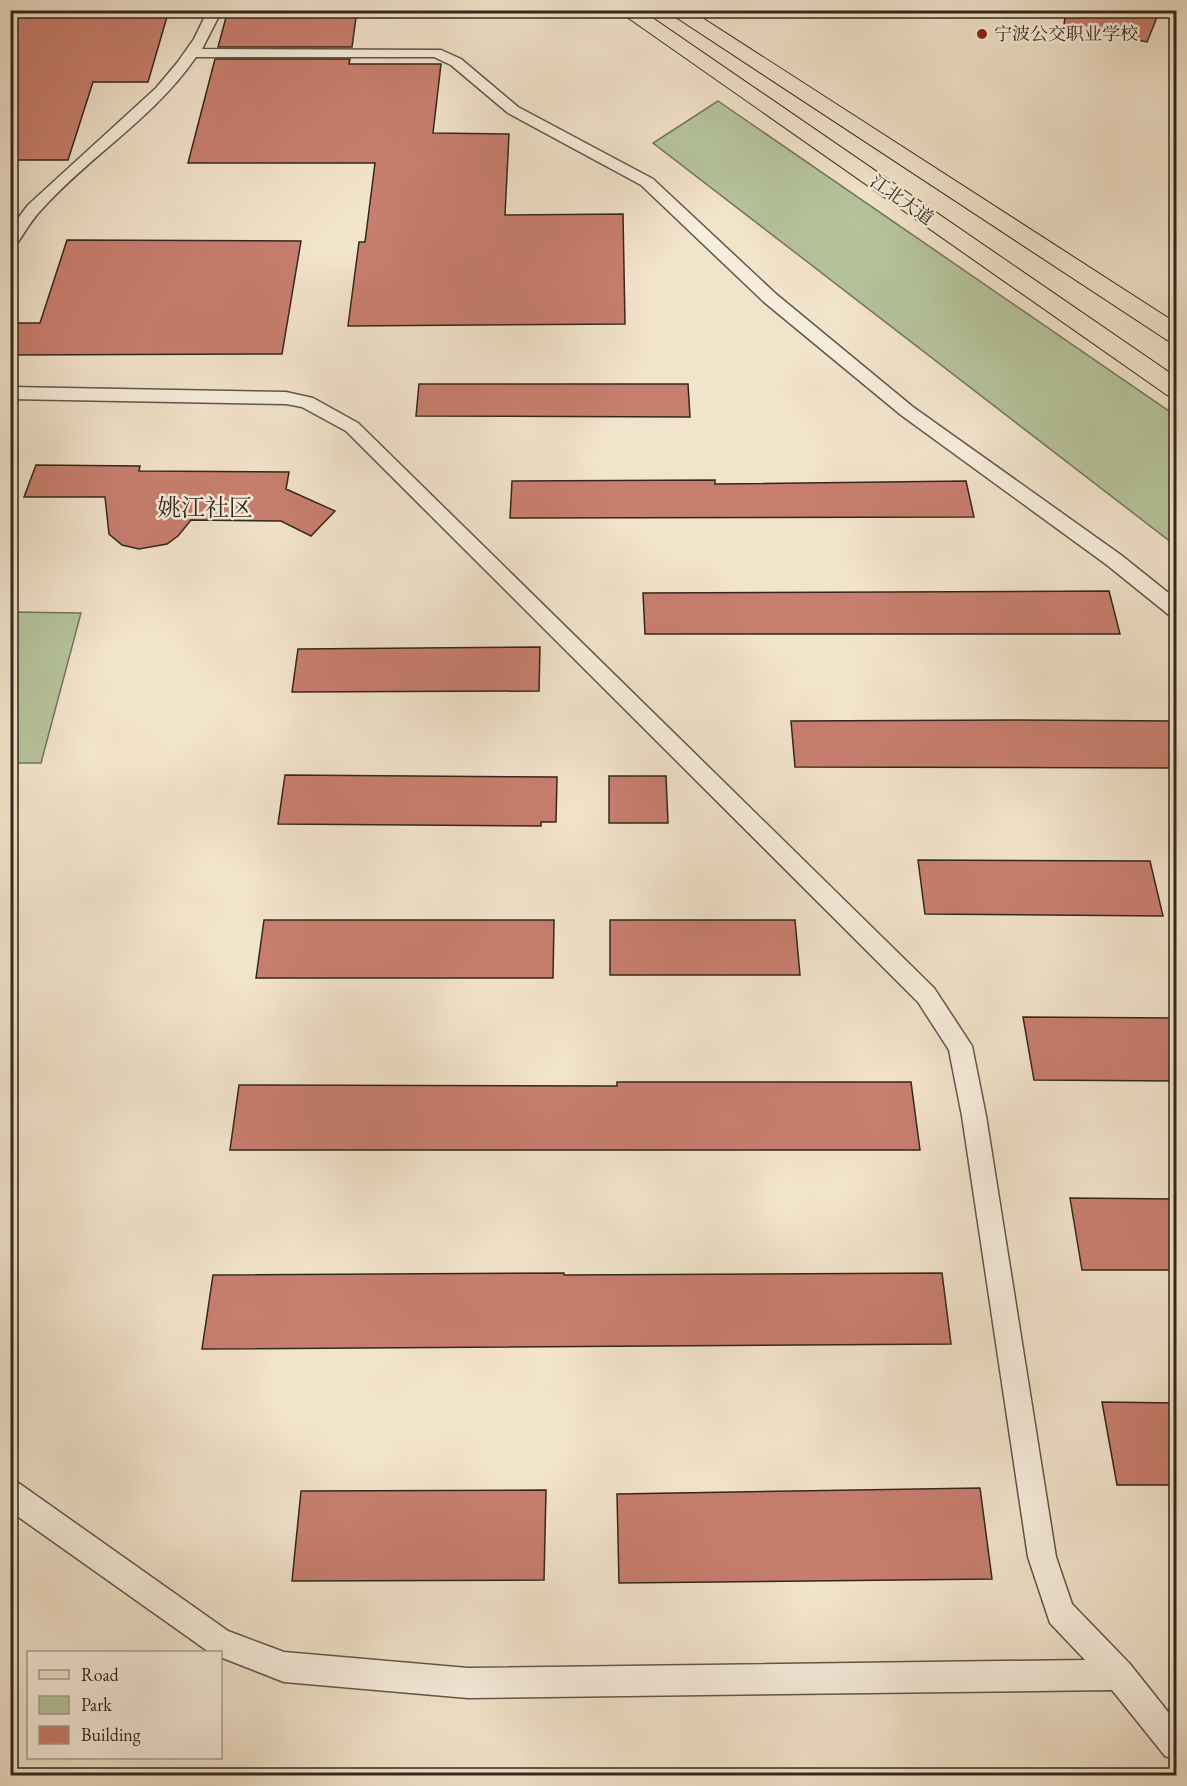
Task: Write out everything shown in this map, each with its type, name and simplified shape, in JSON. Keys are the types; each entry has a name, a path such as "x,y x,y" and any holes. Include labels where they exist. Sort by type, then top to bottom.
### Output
{"main road":[{"name":"江北大道","path":"627,10 1176,389"},
{"name":"江北大道","path":"675,10 1176,334"}],"lane":[{"path":"10,241 37,204 159,93 192,53 209,27 215,10"},
{"path":"192,53 436,53 456,62 513,110 647,182 770,298 907,411 1114,560 1176,610"},
{"path":"10,393 286,398 307,402 352,427 926,995 960,1046 974,1116 1042,1557 1060,1613 1119,1675 1176,1745"},
{"path":"10,1494 219,1642 284,1667 468,1683 1119,1675"}],"green space":[{"path":"718,101 1176,416 1176,546 653,143"},
{"path":"11,612 81,613 41,763 11,763"}],"building":[{"path":"10,10 169,10 148,82 93,82 68,160 10,160"},
{"path":"228,10 357,10 352,47 218,47"},
{"path":"1066,10 1160,10 1147,42 1064,25"},
{"path":"215,59 350,59 349,64 441,64 433,133 509,134 505,215 623,214 625,324 348,326 359,242 365,242 375,163 188,163"},
{"path":"67,240 301,241 282,354 10,355 18,323 40,323"},
{"path":"419,384 688,384 690,417 416,416"},
{"path":"36,465 140,466 139,471 289,472 286,489 335,511 311,536 281,521 191,520 178,536 167,544 139,549 122,545 109,534 105,497 24,497"},
{"path":"715,480 715,484 966,481 974,517 510,518 512,481"},
{"path":"1109,591 1120,634 645,634 643,593"},
{"path":"540,647 539,691 292,692 298,649"},
{"path":"791,721 1176,721 1176,768 795,767"},
{"path":"285,775 557,777 556,822 541,822 541,826 278,824"},
{"path":"609,776 666,776 668,823 609,823"},
{"path":"918,860 1150,861 1163,916 925,914"},
{"path":"264,920 554,920 553,978 256,978"},
{"path":"610,920 795,920 800,975 610,975"},
{"path":"1023,1017 1176,1018 1176,1081 1034,1080"},
{"path":"617,1082 911,1082 920,1150 230,1150 239,1085 617,1086"},
{"path":"1070,1198 1176,1199 1176,1270 1082,1270"},
{"path":"564,1273 564,1275 942,1273 951,1344 202,1349 213,1275"},
{"path":"1102,1402 1176,1403 1176,1485 1117,1485"},
{"path":"980,1488 992,1579 619,1583 617,1494"},
{"path":"546,1490 544,1580 292,1581 301,1491"}],"place":[{"name":"宁波公交职业学校","path":"982,34"}],"district":[{"name":"姚江社区","path":"205,508"}]}
